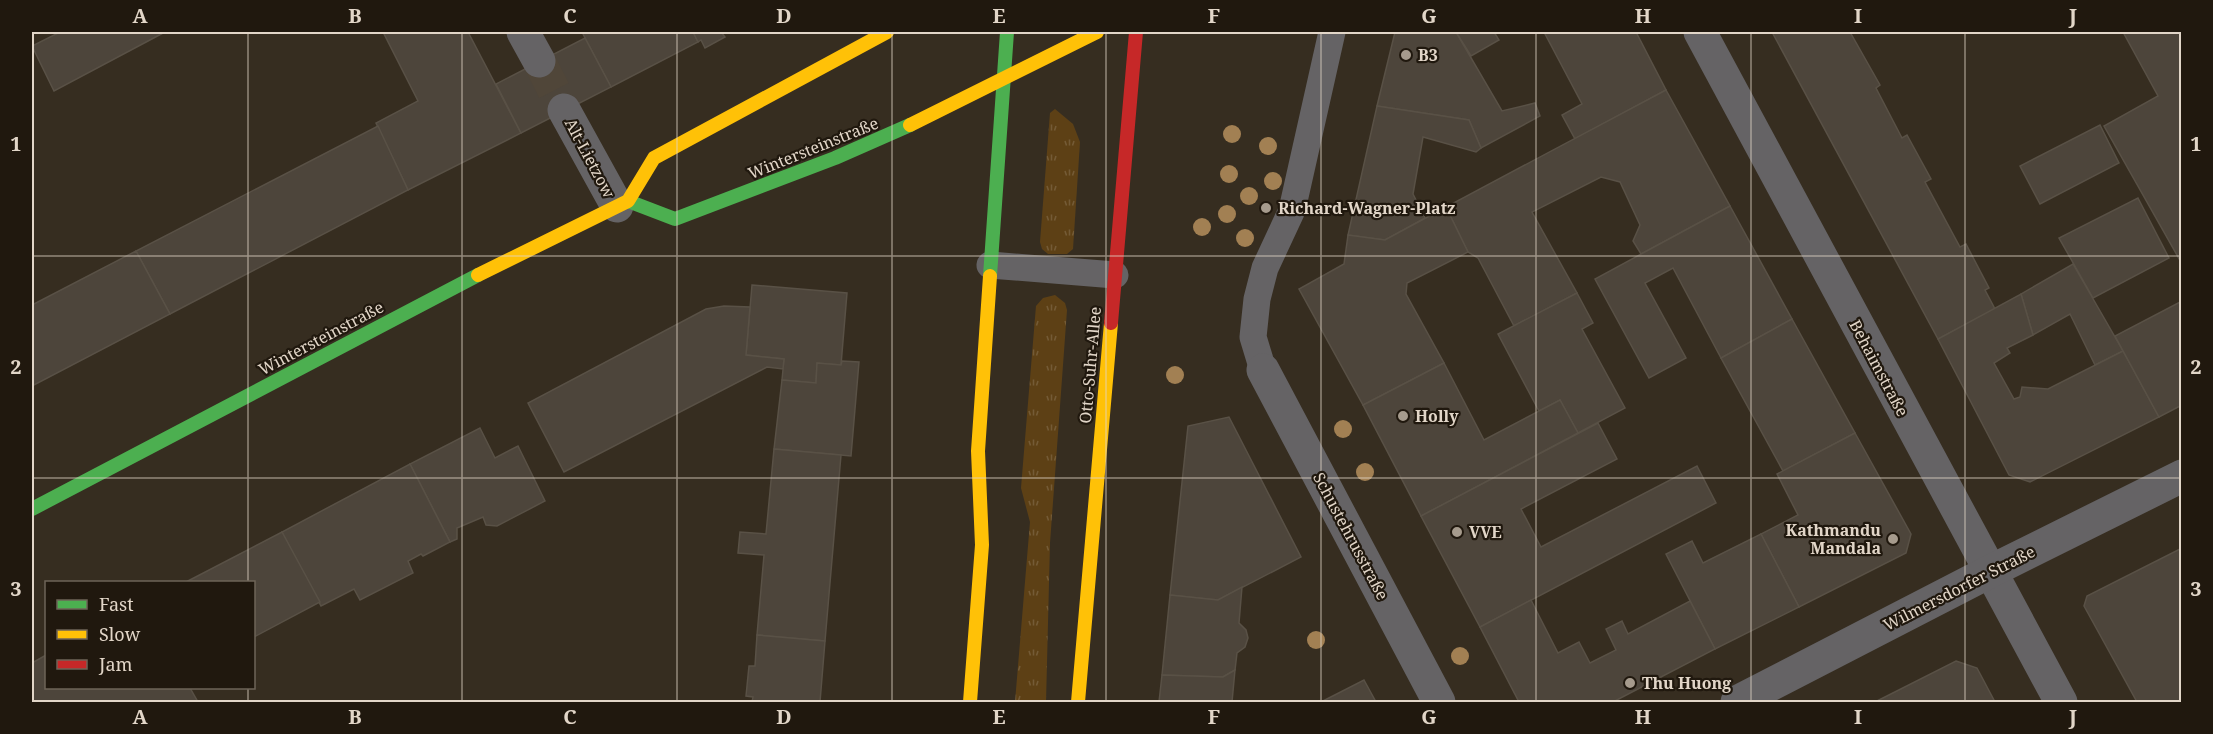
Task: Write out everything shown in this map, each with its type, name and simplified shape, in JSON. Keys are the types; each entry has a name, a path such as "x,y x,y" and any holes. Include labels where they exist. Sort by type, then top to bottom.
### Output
{"street":[{"path":"523,32 539,62"},
{"path":"622,203 654,158 886,32"},
{"path":"970,702 982,545 978,451 1007,32"},
{"name":"Wintersteinstraße","path":"32,508 439,295 622,203 675,219 892,134 1097,32"},
{"name":"Otto-Suhr-Allee","path":"1078,702 1136,32"},
{"name":"Behaimstraße","path":"1700,32 2061,702"},
{"name":"Alt-Lietzow","path":"564,110 622,203"},
{"name":"Schustehrusstraße","path":"1263,370 1439,702"},
{"name":"Wilmersdorfer Straße","path":"1737,702 2181,476"}],"lane":[{"path":"1263,370 1253,337 1257,299 1265,268 1292,210 1332,32"},
{"path":"990,265 1115,275"}],"green space":[{"path":"1055,109 1073,124 1080,142 1073,249 1067,254 1048,254 1042,249 1040,242 1050,113"},
{"path":"1055,295 1065,303 1067,310 1050,543 1046,702 1015,702 1030,522 1021,488 1036,306 1043,298"}],"building":[{"path":"60,32 165,32 54,91 32,46"},
{"path":"383,32 468,32 521,133 408,190 376,123 418,101"},
{"path":"582,32 693,32 698,42 611,87"},
{"path":"693,32 721,32 725,37 705,48 701,40 698,42"},
{"path":"1395,32 1456,32 1502,111 1535,103 1540,116 1481,148 1469,120 1377,106"},
{"path":"1456,32 1494,32 1499,40 1471,56"},
{"path":"1544,32 1636,32 1666,90 1575,139 1562,115 1582,104"},
{"path":"1772,32 1850,32 1880,85 1876,88 1902,138 1907,135 1931,179 1925,182 1960,247 1966,244 1989,288 1985,290 1995,309 1938,339"},
{"path":"2123,32 2182,32 2182,264 2104,126 2158,96"},
{"path":"585,38 611,87 521,133 496,84"},
{"path":"1666,90 1730,206 1641,254 1633,241 1640,225 1620,182 1601,177 1532,212 1577,293 1514,326 1478,258 1468,252 1446,207"},
{"path":"1377,106 1469,120 1481,148 1476,152 1423,137 1413,194 1425,218 1385,240 1348,235"},
{"path":"2100,125 2119,163 2040,204 2020,166"},
{"path":"378,126 408,190 170,314 136,251"},
{"path":"2138,198 2169,258 2093,298 2059,238"},
{"path":"1730,206 1792,319 1721,358 1673,268 1645,283 1686,358 1649,378 1595,279"},
{"path":"1446,207 1468,252 1407,283 1406,294 1444,363 1363,405 1299,289 1344,264 1348,235 1385,240"},
{"path":"136,251 170,314 32,386 32,305"},
{"path":"2073,264 2123,351 2095,365 2070,314 2033,335 2021,294"},
{"path":"752,285 847,293 841,365 817,363 816,383 782,380 784,359 746,355"},
{"path":"1577,293 1593,323 1582,329 1625,408 1578,433 1560,400 1539,411 1498,334"},
{"path":"2021,294 2033,335 2007,348 2010,353 1994,363 2014,399 2020,397 2022,387 2048,389 2123,351 2159,417 2030,482 2009,475 1938,339"},
{"path":"2182,301 2182,405 2159,417 2115,336"},
{"path":"724,306 750,307 746,355 784,359 783,369 767,367 564,472 528,403 706,309"},
{"path":"1792,319 1855,433 1783,471 1721,358"},
{"path":"842,361 859,362 851,456 774,449 782,380 816,383 817,363 841,365"},
{"path":"1444,363 1484,440 1560,400 1578,433 1421,516 1363,405"},
{"path":"1229,417 1301,557 1218,600 1170,595 1188,426"},
{"path":"1598,423 1617,459 1521,509 1541,547 1697,466 1716,503 1480,627 1421,516"},
{"path":"480,428 495,458 518,446 545,501 497,526 486,525 483,517 457,528 457,539 450,542 410,464"},
{"path":"1855,433 1911,534 1906,553 1799,607 1761,534 1798,515 1777,474"},
{"path":"774,449 841,455 825,641 757,635 764,555 738,553 740,532 766,534"},
{"path":"410,464 450,542 408,561 413,573 360,600 354,589 321,606 282,532"},
{"path":"282,532 320,602 255,636 255,581 188,581"},
{"path":"1761,534 1799,607 1715,649 1666,554 1692,541 1703,563"},
{"path":"2182,548 2182,702 2137,702 2084,606 2087,596"},
{"path":"1242,587 1239,623 1246,630 1248,638 1245,647 1237,653 1235,670 1223,677 1162,675 1170,595 1218,600"},
{"path":"1531,600 1558,653 1579,642 1590,663 1616,650 1606,629 1622,621 1628,634 1690,601 1715,649 1613,702 1519,702 1480,627"},
{"path":"757,635 825,641 820,702 752,702 753,697 746,696 749,666 755,666"},
{"path":"45,656 45,689 191,689 198,702 32,702 32,663"},
{"path":"1956,661 1977,668 1995,702 1875,702"},
{"path":"1235,670 1232,702 1159,702 1162,675 1223,677"},
{"path":"1364,680 1376,702 1321,702"}],"tunnel":[{"path":"539,61 564,110"}],"traffic: fast":[{"path":"990,276 1007,32"},
{"path":"628,201 675,219 835,158 910,125"},
{"path":"32,509 478,275"}],"traffic: slow":[{"path":"478,275 628,201 654,158 887,32"},
{"path":"910,125 1097,32"},
{"path":"970,702 982,545 978,451 990,276"},
{"path":"1078,702 1111,323"}],"traffic: jam":[{"path":"1111,323 1136,32"}],"place":[{"name":"B3","path":"1406,55"},
{"name":"Richard-Wagner-Platz","path":"1266,208"},
{"name":"Holly","path":"1403,416"},
{"name":"VVE","path":"1457,532"},
{"name":"Kathmandu Mandala","path":"1893,539"},
{"name":"Thu Huong","path":"1630,683"}]}
